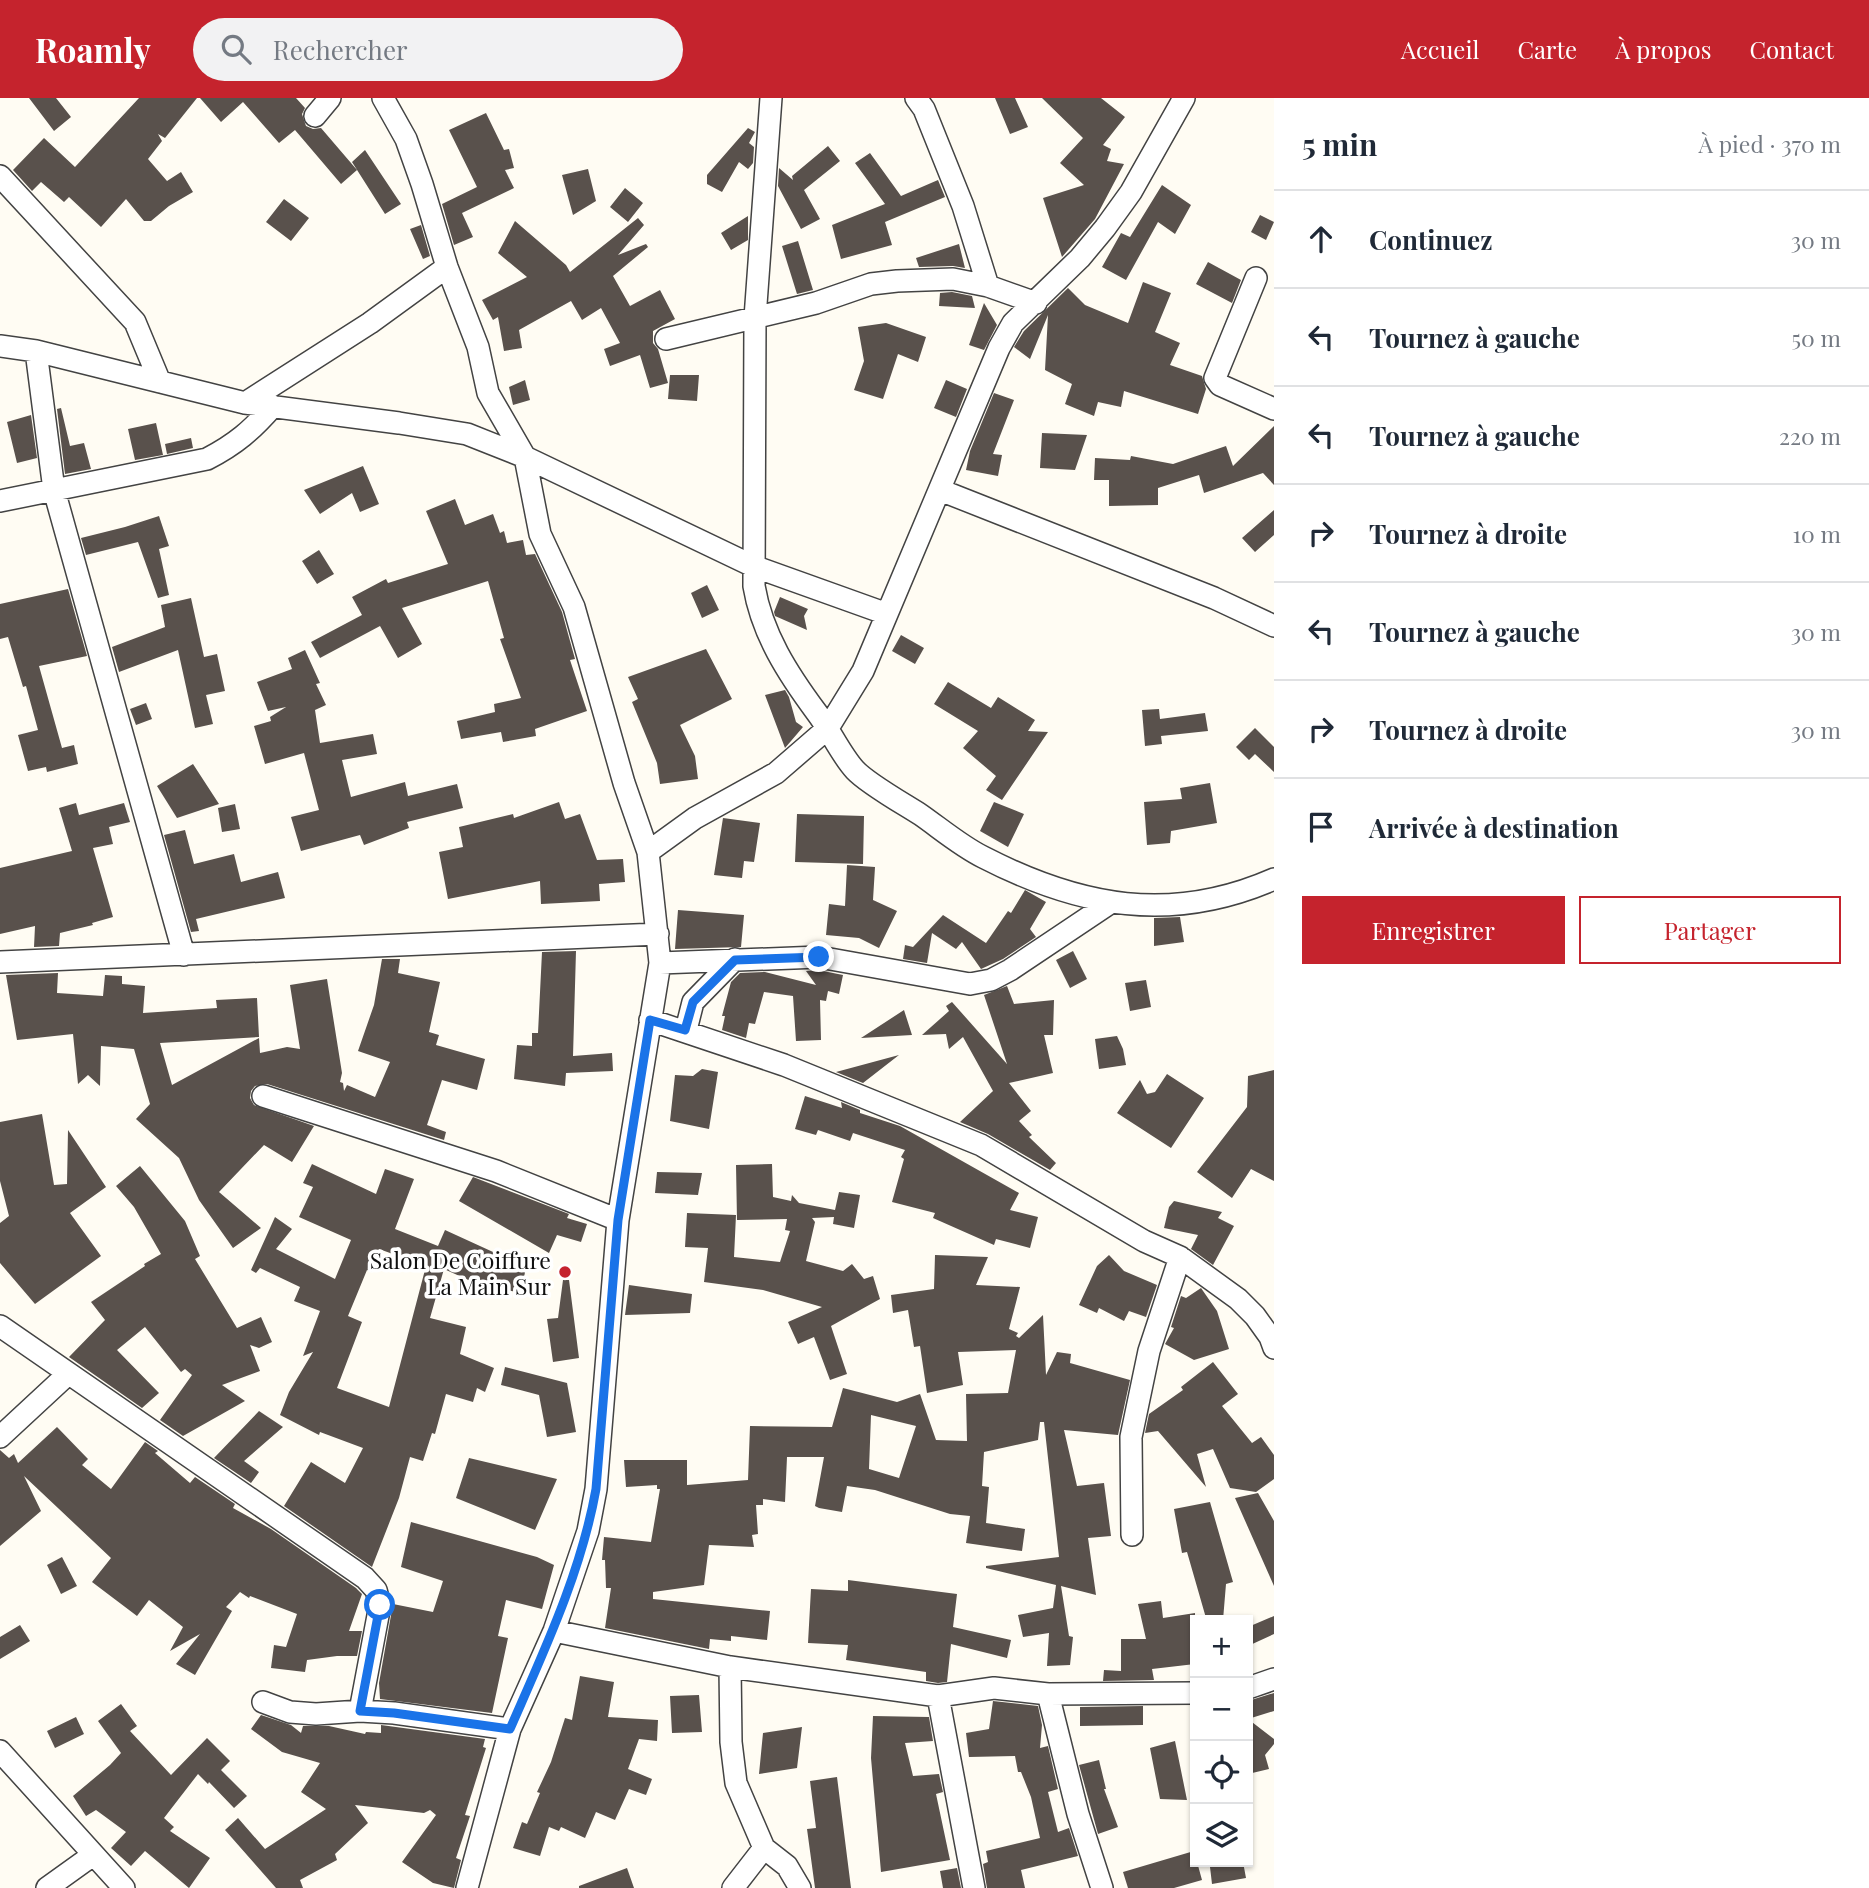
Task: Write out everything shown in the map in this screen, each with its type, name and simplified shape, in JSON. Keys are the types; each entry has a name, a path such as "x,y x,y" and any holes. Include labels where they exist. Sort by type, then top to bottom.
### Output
{"street":[{"path":"315,116 330,98"},
{"path":"383,98 406,139 447,267 478,347 488,393 525,457 540,534 574,607 624,783 648,852 660,963 618,1220 596,1489 588,1531 554,1631 510,1729 467,1888"},
{"path":"771,98 755,318 754,586 762,624 792,679 856,771 981,856 1042,883 1110,903 1159,907 1201,902 1273,886"},
{"path":"916,98 924,109 963,206 988,286"},
{"path":"648,852 695,818 776,773 828,728 863,671 999,348 1013,323 1036,303 1105,228 1130,192 1184,98"},
{"path":"0,176 135,322 160,382"},
{"path":"245,403 370,323 447,267"},
{"path":"1256,278 1215,378 1220,385 1274,409"},
{"path":"666,339 816,303 871,284 953,279 988,286 1036,303"},
{"path":"0,345 36,351 245,403 467,434 525,457 754,566 887,614"},
{"path":"36,351 54,490 184,955"},
{"path":"0,501 207,459 232,446 250,432 273,406"},
{"path":"940,491 1214,598 1274,625"},
{"path":"660,963 819,957 970,984 991,980 1010,970 1110,903"},
{"path":"0,962 658,934"},
{"path":"685,1030 693,1002 735,960"},
{"path":"650,1020 784,1065 981,1145 1144,1241 1180,1257 1238,1299 1273,1337"},
{"path":"263,1096 496,1171 618,1220"},
{"path":"1132,1535 1131,1437 1149,1351 1180,1257"},
{"path":"0,1326 365,1578 376,1590 380,1605 360,1711"},
{"path":"0,1437 68,1374"},
{"path":"554,1631 730,1667 938,1696 994,1688 1048,1694 1190,1693"},
{"path":"730,1667 731,1741 736,1783 764,1847 787,1866 800,1888"},
{"path":"1253,1686 1274,1679"},
{"path":"1048,1694 1078,1814 1102,1888"},
{"path":"938,1696 974,1888"},
{"path":"263,1702 290,1712 394,1713 510,1729"},
{"path":"0,1751 124,1888"},
{"path":"733,1888 764,1847"},
{"path":"47,1888 93,1854"}],"building":[{"path":"29,98 56,98 71,117 54,131"},
{"path":"139,98 197,98 165,138 158,134 162,141 148,159 167,181 181,172 193,192 169,206 151,221 144,221 126,199 101,227 69,197 64,202 41,182 32,191 13,170 44,138 75,167"},
{"path":"200,98 296,98 305,108 302,114 306,126 321,128 357,170 341,184 295,130 279,143 243,102 221,122"},
{"path":"995,98 1015,98 1028,127 1010,134"},
{"path":"1042,98 1101,98 1125,117 1103,145 1111,149 1107,161 1124,164 1095,219 1062,257 1043,198 1084,185 1060,163 1083,138"},
{"path":"486,113 504,150 509,149 514,168 505,170 514,188 462,213 473,237 454,245 442,204 477,187 449,130"},
{"path":"748,128 755,132 749,143 754,147 753,163 748,169 739,162 722,192 707,184 707,175"},
{"path":"828,146 840,161 804,190 820,219 801,229 778,186 779,168 793,180 792,176"},
{"path":"365,150 401,204 385,214 352,162"},
{"path":"870,153 901,196 938,180 945,197 885,222 892,245 841,259 832,225 885,204 855,163"},
{"path":"588,169 596,201 573,215 562,175"},
{"path":"1162,185 1191,205 1175,234 1158,222 1126,280 1102,267 1121,233 1130,237"},
{"path":"625,188 643,203 628,222 610,207"},
{"path":"284,199 309,218 291,241 266,222"},
{"path":"1260,215 1274,222 1266,240 1251,232"},
{"path":"748,216 748,240 731,250 721,233"},
{"path":"638,218 644,225 618,255 646,244 648,247 613,276 630,306 660,290 675,319 653,331 653,343 658,349 668,383 650,388 640,355 610,366 604,349 620,343 601,308 582,320 571,301 519,330 522,348 504,351 498,317 493,320 482,300 527,277 498,253 515,221 566,265 570,272"},
{"path":"421,225 430,256 423,259 410,229"},
{"path":"798,241 813,290 797,294 782,246"},
{"path":"959,244 965,268 919,267 916,258"},
{"path":"1208,262 1241,280 1232,303 1196,284"},
{"path":"1143,282 1171,293 1155,332 1180,343 1170,365 1202,376 1206,389 1198,414 1124,391 1121,407 1098,402 1094,416 1065,404 1072,384 1045,370 1048,315 1030,359 1014,347 1024,331 1068,288 1085,305 1128,323"},
{"path":"952,292 972,296 975,308 939,306 940,293"},
{"path":"984,303 997,325 984,350 969,345"},
{"path":"886,323 926,337 918,362 898,354 883,399 854,390 864,361 858,327"},
{"path":"670,375 699,375 697,401 668,399"},
{"path":"525,380 530,400 513,405 509,387"},
{"path":"946,380 967,389 956,417 934,408"},
{"path":"994,393 1014,400 993,454 1002,455 998,476 966,470 970,451"},
{"path":"61,408 70,446 84,443 91,469 65,474 57,409"},
{"path":"31,415 37,458 17,463 7,422"},
{"path":"156,423 163,455 135,460 128,429"},
{"path":"1274,426 1274,485 1263,473 1204,493 1199,475 1158,488 1158,505 1109,506 1109,480 1094,480 1095,458 1130,460 1131,456 1173,464 1226,446 1233,466"},
{"path":"1042,433 1087,435 1075,470 1040,468"},
{"path":"191,438 193,448 167,454 165,444"},
{"path":"363,466 379,504 360,512 352,493 320,514 304,490"},
{"path":"455,499 465,525 493,514 500,533 504,531 507,543 523,540 526,555 535,554 562,612 575,659 570,660 587,711 535,729 536,736 503,742 501,732 461,739 457,721 495,712 494,704 521,698 500,639 504,638 488,581 402,608 422,644 398,658 380,626 320,658 311,642 362,615 352,597 386,579 388,583 448,564 426,511"},
{"path":"1274,510 1274,535 1255,552 1242,538"},
{"path":"159,516 169,546 159,549 169,595 158,598 138,542 86,555 81,538"},
{"path":"319,550 334,574 317,584 302,561"},
{"path":"707,585 719,610 702,618 691,593"},
{"path":"68,589 87,656 39,666 62,748 74,745 78,764 47,772 46,767 28,771 18,735 38,730 8,637 0,639 0,604"},
{"path":"780,597 808,609 804,616 807,630 775,616"},
{"path":"191,598 204,657 217,654 225,691 206,695 213,724 195,728 178,650 119,672 112,647 165,627 161,605"},
{"path":"901,635 924,648 915,664 892,651"},
{"path":"706,649 732,699 680,725 695,756 698,779 660,784 657,763 632,702 638,699 628,677"},
{"path":"305,650 320,683 316,684 326,705 315,710 320,743 373,734 377,754 342,760 351,797 405,782 408,796 457,784 463,808 407,822 409,828 364,845 360,835 301,851 291,817 319,810 304,753 265,764 254,726 271,721 270,717 286,707 268,711 257,682 292,669 288,658"},
{"path":"948,682 991,708 998,697 1035,720 1028,731 1048,732 1002,800 986,790 996,776 963,748 978,731 934,704"},
{"path":"785,690 796,722 803,727 785,748 765,695"},
{"path":"146,703 152,719 136,725 130,709"},
{"path":"1159,709 1160,719 1205,713 1208,731 1161,736 1162,744 1145,746 1142,710"},
{"path":"1255,728 1274,747 1274,772 1255,754 1249,760 1236,747"},
{"path":"193,764 219,804 177,818 157,786"},
{"path":"1210,783 1217,823 1171,831 1170,843 1147,845 1144,802 1182,799 1180,788"},
{"path":"559,802 565,819 580,814 597,860 623,859 625,882 599,884 600,901 541,904 540,881 448,899 439,852 463,847 459,827 513,814 514,818"},
{"path":"994,802 1024,814 1008,847 980,831"},
{"path":"76,803 79,815 124,803 130,822 109,827 113,844 93,848 113,917 60,933 59,946 34,947 35,926 0,934 0,868 72,851 59,808"},
{"path":"235,804 240,829 222,832 218,808"},
{"path":"797,814 864,816 863,864 795,862"},
{"path":"723,818 760,823 754,862 744,861 742,878 714,875"},
{"path":"185,830 194,864 234,854 241,882 278,872 285,898 196,919 199,931 191,932 164,835"},
{"path":"847,865 875,867 873,900 897,911 879,948 859,938 826,935 829,904 845,906"},
{"path":"1025,890 1046,902 1030,929 1036,937 1003,959 981,969 962,942 956,949 932,933 927,963 903,959 905,945 913,947 943,915 986,943 1008,911 1011,913"},
{"path":"678,910 744,915 741,947 675,949"},
{"path":"1180,917 1184,942 1154,946 1154,918"},
{"path":"576,951 573,1056 612,1053 613,1071 566,1073 565,1086 514,1079 517,1045 532,1046 532,1033 538,1033 542,952"},
{"path":"1073,951 1087,979 1070,988 1056,960"},
{"path":"382,959 400,959 398,973 440,982 429,1032 439,1035 436,1045 485,1059 477,1090 442,1080 427,1125 446,1132 444,1140 267,1084 255,1086 250,1098 254,1105 314,1126 292,1162 264,1145 219,1192 261,1228 233,1248 199,1200 179,1158 136,1119 150,1104 134,1049 101,1046 100,1086 88,1075 78,1084 73,1034 17,1040 6,975 58,973 57,993 103,996 105,975 122,976 122,984 145,986 143,1013 217,1008 216,1000 257,998 259,1037 160,1043 172,1085 259,1038 260,1053 287,1047 300,1049 290,985 327,979 342,1073 340,1082 343,1083 344,1091 347,1085 375,1097 390,1062 358,1051 374,1005"},
{"path":"818,970 843,975 839,994 828,991 826,1001 820,1000 821,1040 796,1041 793,996 764,992 755,1024 749,1023 746,1038 722,1030 725,1016 722,1016 731,982 740,973 765,972 816,985 806,971"},
{"path":"1146,980 1151,1007 1130,1011 1125,983"},
{"path":"1007,986 1014,1004 1054,1000 1053,1035 1044,1035 1053,1073 1009,1083 1031,1111 1019,1121 1032,1135 1029,1137 1056,1163 1050,1170 988,1134 960,1122 993,1091 963,1037 949,1049 946,1034 922,1035 949,1011 946,1006 952,1002 1007,1064 984,995"},
{"path":"904,1010 912,1035 861,1038"},
{"path":"1117,1036 1126,1065 1099,1069 1095,1039"},
{"path":"899,1055 863,1083 836,1072"},
{"path":"702,1069 718,1072 709,1129 670,1121 675,1075 693,1076"},
{"path":"1274,1070 1274,1181 1251,1169 1232,1198 1197,1172 1247,1107 1248,1076"},
{"path":"1167,1074 1204,1098 1171,1148 1117,1113 1140,1080 1147,1094 1155,1092"},
{"path":"805,1096 842,1108 841,1102 860,1110 860,1113 900,1126 1019,1193 1010,1210 1038,1217 1030,1248 996,1239 994,1245 933,1218 935,1213 892,1202 904,1159 901,1157 905,1150 853,1133 850,1141 818,1130 816,1135 795,1129"},
{"path":"42,1114 54,1185 67,1184 68,1130 106,1187 70,1213 101,1256 35,1304 0,1263 0,1223 9,1216 0,1181 0,1122"},
{"path":"312,1164 376,1194 385,1169 414,1179 395,1229 438,1246 445,1230 526,1267 521,1293 475,1283 444,1269 430,1318 466,1327 460,1354 494,1368 485,1392 477,1388 473,1402 446,1394 435,1434 432,1433 423,1461 410,1457 399,1498 372,1567 284,1506 311,1462 345,1483 363,1448 320,1432 319,1435 280,1415 289,1392 313,1352 303,1356 320,1311 294,1301 300,1287 260,1268 256,1273 251,1270 275,1217 292,1229 276,1249 335,1279 351,1240 299,1217 313,1187 303,1183","holes":["379,1249 426,1266 389,1407 337,1388 362,1322 348,1316 367,1270 373,1272"]},
{"path":"772,1164 773,1197 791,1201 792,1195 799,1203 835,1210 839,1192 860,1195 854,1228 833,1224 834,1217 812,1218 815,1222 806,1261 843,1271 852,1264 864,1279 873,1276 880,1299 831,1326 847,1374 830,1380 814,1337 798,1344 788,1322 822,1307 763,1290 704,1282 708,1248 685,1247 687,1213 736,1215 734,1257 780,1262 790,1231 785,1230 787,1219 737,1220 736,1165"},
{"path":"140,1166 185,1221 200,1256 195,1259 237,1328 261,1317 272,1342 259,1348 250,1345 260,1371 222,1385 245,1401 183,1436 160,1420 192,1375 185,1369 181,1372 145,1327 117,1350 159,1393 142,1408 69,1357 105,1320 91,1302 161,1254 134,1207 116,1186"},
{"path":"657,1172 702,1173 698,1195 655,1193"},
{"path":"473,1177 569,1214 567,1218 587,1224 581,1242 557,1235 549,1253 459,1201"},
{"path":"1174,1201 1222,1212 1218,1218 1234,1226 1213,1265 1191,1249 1198,1235 1164,1228 1169,1207"},
{"path":"935,1255 988,1257 976,1285 1020,1287 1009,1329 1018,1333 1016,1336 1019,1338 1043,1315 1046,1375 1057,1352 1071,1354 1070,1363 1130,1380 1118,1435 1064,1430 1077,1486 1104,1483 1111,1536 1088,1538 1096,1595 1061,1586 1069,1636 1073,1637 1070,1665 1047,1666 1049,1633 1023,1637 1018,1615 1053,1608 1056,1585 986,1568 1059,1557 1044,1422 1040,1422 1038,1440 984,1452 982,1486 989,1487 986,1523 1025,1529 1022,1551 966,1543 970,1516 950,1514 875,1490 847,1486 842,1512 819,1508 815,1506 824,1457 787,1457 785,1502 763,1499 763,1505 756,1505 758,1534 752,1535 754,1547 709,1545 704,1585 653,1592 653,1599 770,1611 767,1640 731,1636 731,1641 710,1639 709,1649 605,1628 611,1588 606,1588 605,1560 602,1560 604,1537 651,1542 660,1489 657,1489 657,1485 626,1487 624,1460 687,1460 687,1485 748,1480 750,1426 832,1427 843,1388 897,1402 920,1394 936,1440 967,1441 966,1394 1008,1393 1016,1350 958,1352 963,1385 927,1393 920,1346 914,1347 908,1310 893,1313 891,1295 934,1289","holes":["871,1415 916,1426 899,1478 869,1469"]},
{"path":"1109,1255 1124,1271 1157,1285 1146,1317 1129,1311 1124,1321 1099,1308 1097,1313 1079,1305 1097,1266"},
{"path":"563,1280 569,1280 579,1358 553,1362 547,1319 558,1318"},
{"path":"629,1285 692,1294 690,1313 625,1315"},
{"path":"1201,1288 1217,1311 1229,1349 1194,1360 1165,1344 1174,1328 1171,1327 1181,1296 1186,1298"},
{"path":"1213,1362 1238,1394 1222,1406 1252,1443 1261,1437 1274,1455 1274,1479 1256,1492 1230,1488 1213,1449 1197,1454 1206,1487 1158,1431 1145,1433 1149,1414 1183,1390 1181,1387"},
{"path":"505,1367 567,1383 576,1432 547,1437 539,1395 501,1385"},
{"path":"259,1411 283,1427 244,1461 259,1472 251,1483 214,1458"},
{"path":"57,1427 88,1459 82,1465 111,1489 145,1442 158,1451 155,1453 190,1483 195,1477 235,1504 233,1508 271,1529 356,1588 362,1594 349,1631 362,1631 357,1656 307,1660 305,1672 271,1668 274,1645 286,1647 297,1614 250,1596 249,1598 240,1592 226,1607 232,1611 195,1675 176,1664 200,1634 170,1651 183,1627 149,1600 137,1616 92,1582 111,1558 24,1476 41,1511 0,1546 0,1450 9,1458 14,1454 18,1463"},
{"path":"469,1458 557,1479 535,1530 456,1498"},
{"path":"1258,1493 1274,1521 1274,1586 1235,1498"},
{"path":"1210,1502 1233,1582 1226,1584 1223,1615 1205,1615 1187,1552 1182,1553 1174,1509"},
{"path":"411,1522 537,1557 554,1565 542,1609 506,1600 498,1636 508,1638 492,1713 380,1699 379,1683 393,1604 433,1612 443,1581 401,1567"},
{"path":"62,1557 77,1586 61,1594 47,1565"},
{"path":"848,1580 957,1594 953,1627 1011,1640 1007,1658 951,1644 947,1682 938,1683 926,1681 926,1672 846,1660 848,1645 808,1643 811,1589 848,1591"},
{"path":"1161,1601 1163,1618 1195,1613 1190,1615 1190,1665 1152,1669 1154,1680 1103,1681 1104,1670 1121,1671 1121,1639 1146,1639 1138,1604"},
{"path":"1274,1616 1274,1634 1253,1644 1253,1625"},
{"path":"20,1625 30,1641 0,1659 0,1637"},
{"path":"580,1676 614,1682 608,1717 658,1720 657,1741 639,1739 628,1769 652,1779 646,1795 629,1789 615,1820 596,1812 585,1838 561,1827 559,1831 549,1827 540,1856 513,1848 522,1822 527,1824 540,1793 537,1792 551,1762 565,1718 572,1720"},
{"path":"1274,1693 1274,1711 1253,1717 1253,1699"},
{"path":"699,1695 702,1732 672,1733 670,1696"},
{"path":"993,1701 1038,1706 1042,1725 1040,1748 1048,1746 1058,1789 1048,1792 1058,1832 1069,1828 1078,1856 1021,1870 1025,1888 987,1888 983,1864 988,1862 986,1851 1040,1838 1031,1797 1021,1772 1018,1772 1015,1756 969,1757 966,1733 989,1729"},
{"path":"121,1704 137,1726 130,1731 171,1775 207,1738 230,1761 221,1770 247,1796 234,1808 198,1774 164,1818 174,1827 170,1831 210,1858 189,1888 145,1851 131,1866 111,1848 126,1832 96,1810 86,1816 73,1796 121,1753 98,1721"},
{"path":"1143,1706 1143,1725 1080,1726 1080,1707"},
{"path":"261,1715 291,1725 301,1733 303,1726 329,1726 365,1734 381,1733 381,1725 485,1739 483,1747 486,1748 465,1815 470,1816 456,1858 461,1860 454,1888 433,1883 402,1862 436,1815 430,1810 424,1813 355,1805 368,1823 335,1854 337,1860 300,1880 303,1888 276,1888 225,1830 238,1818 265,1849 326,1809 301,1792 320,1763 282,1752 251,1729"},
{"path":"873,1716 929,1717 933,1741 905,1743 913,1776 939,1774 943,1792 936,1794 950,1860 881,1872 871,1758"},
{"path":"76,1717 84,1734 55,1748 47,1731"},
{"path":"1253,1723 1274,1739 1274,1744 1265,1755 1269,1769 1253,1773"},
{"path":"802,1727 797,1768 759,1774 763,1733"},
{"path":"1175,1741 1187,1800 1160,1799 1150,1748"},
{"path":"1099,1760 1104,1789 1118,1827 1098,1834 1079,1765"},
{"path":"837,1777 851,1888 815,1888 807,1829 816,1828 810,1781"},
{"path":"1190,1852 1190,1867 1198,1867 1202,1880 1174,1888 1128,1888 1123,1872"},
{"path":"1210,1867 1244,1867 1246,1878 1212,1884"},
{"path":"627,1868 634,1888 579,1888 579,1886"},
{"path":"957,1868 961,1888 943,1888 940,1871"}],"place":[{"name":"Salon De Coiffure La Main Sur","path":"565,1272"}],"route":[{"path":"380,1605 360,1711 465,1721 510,1729 554,1631 588,1531 592,1511 618,1220 650,1020 685,1030 693,1002 735,960 819,957"}]}
